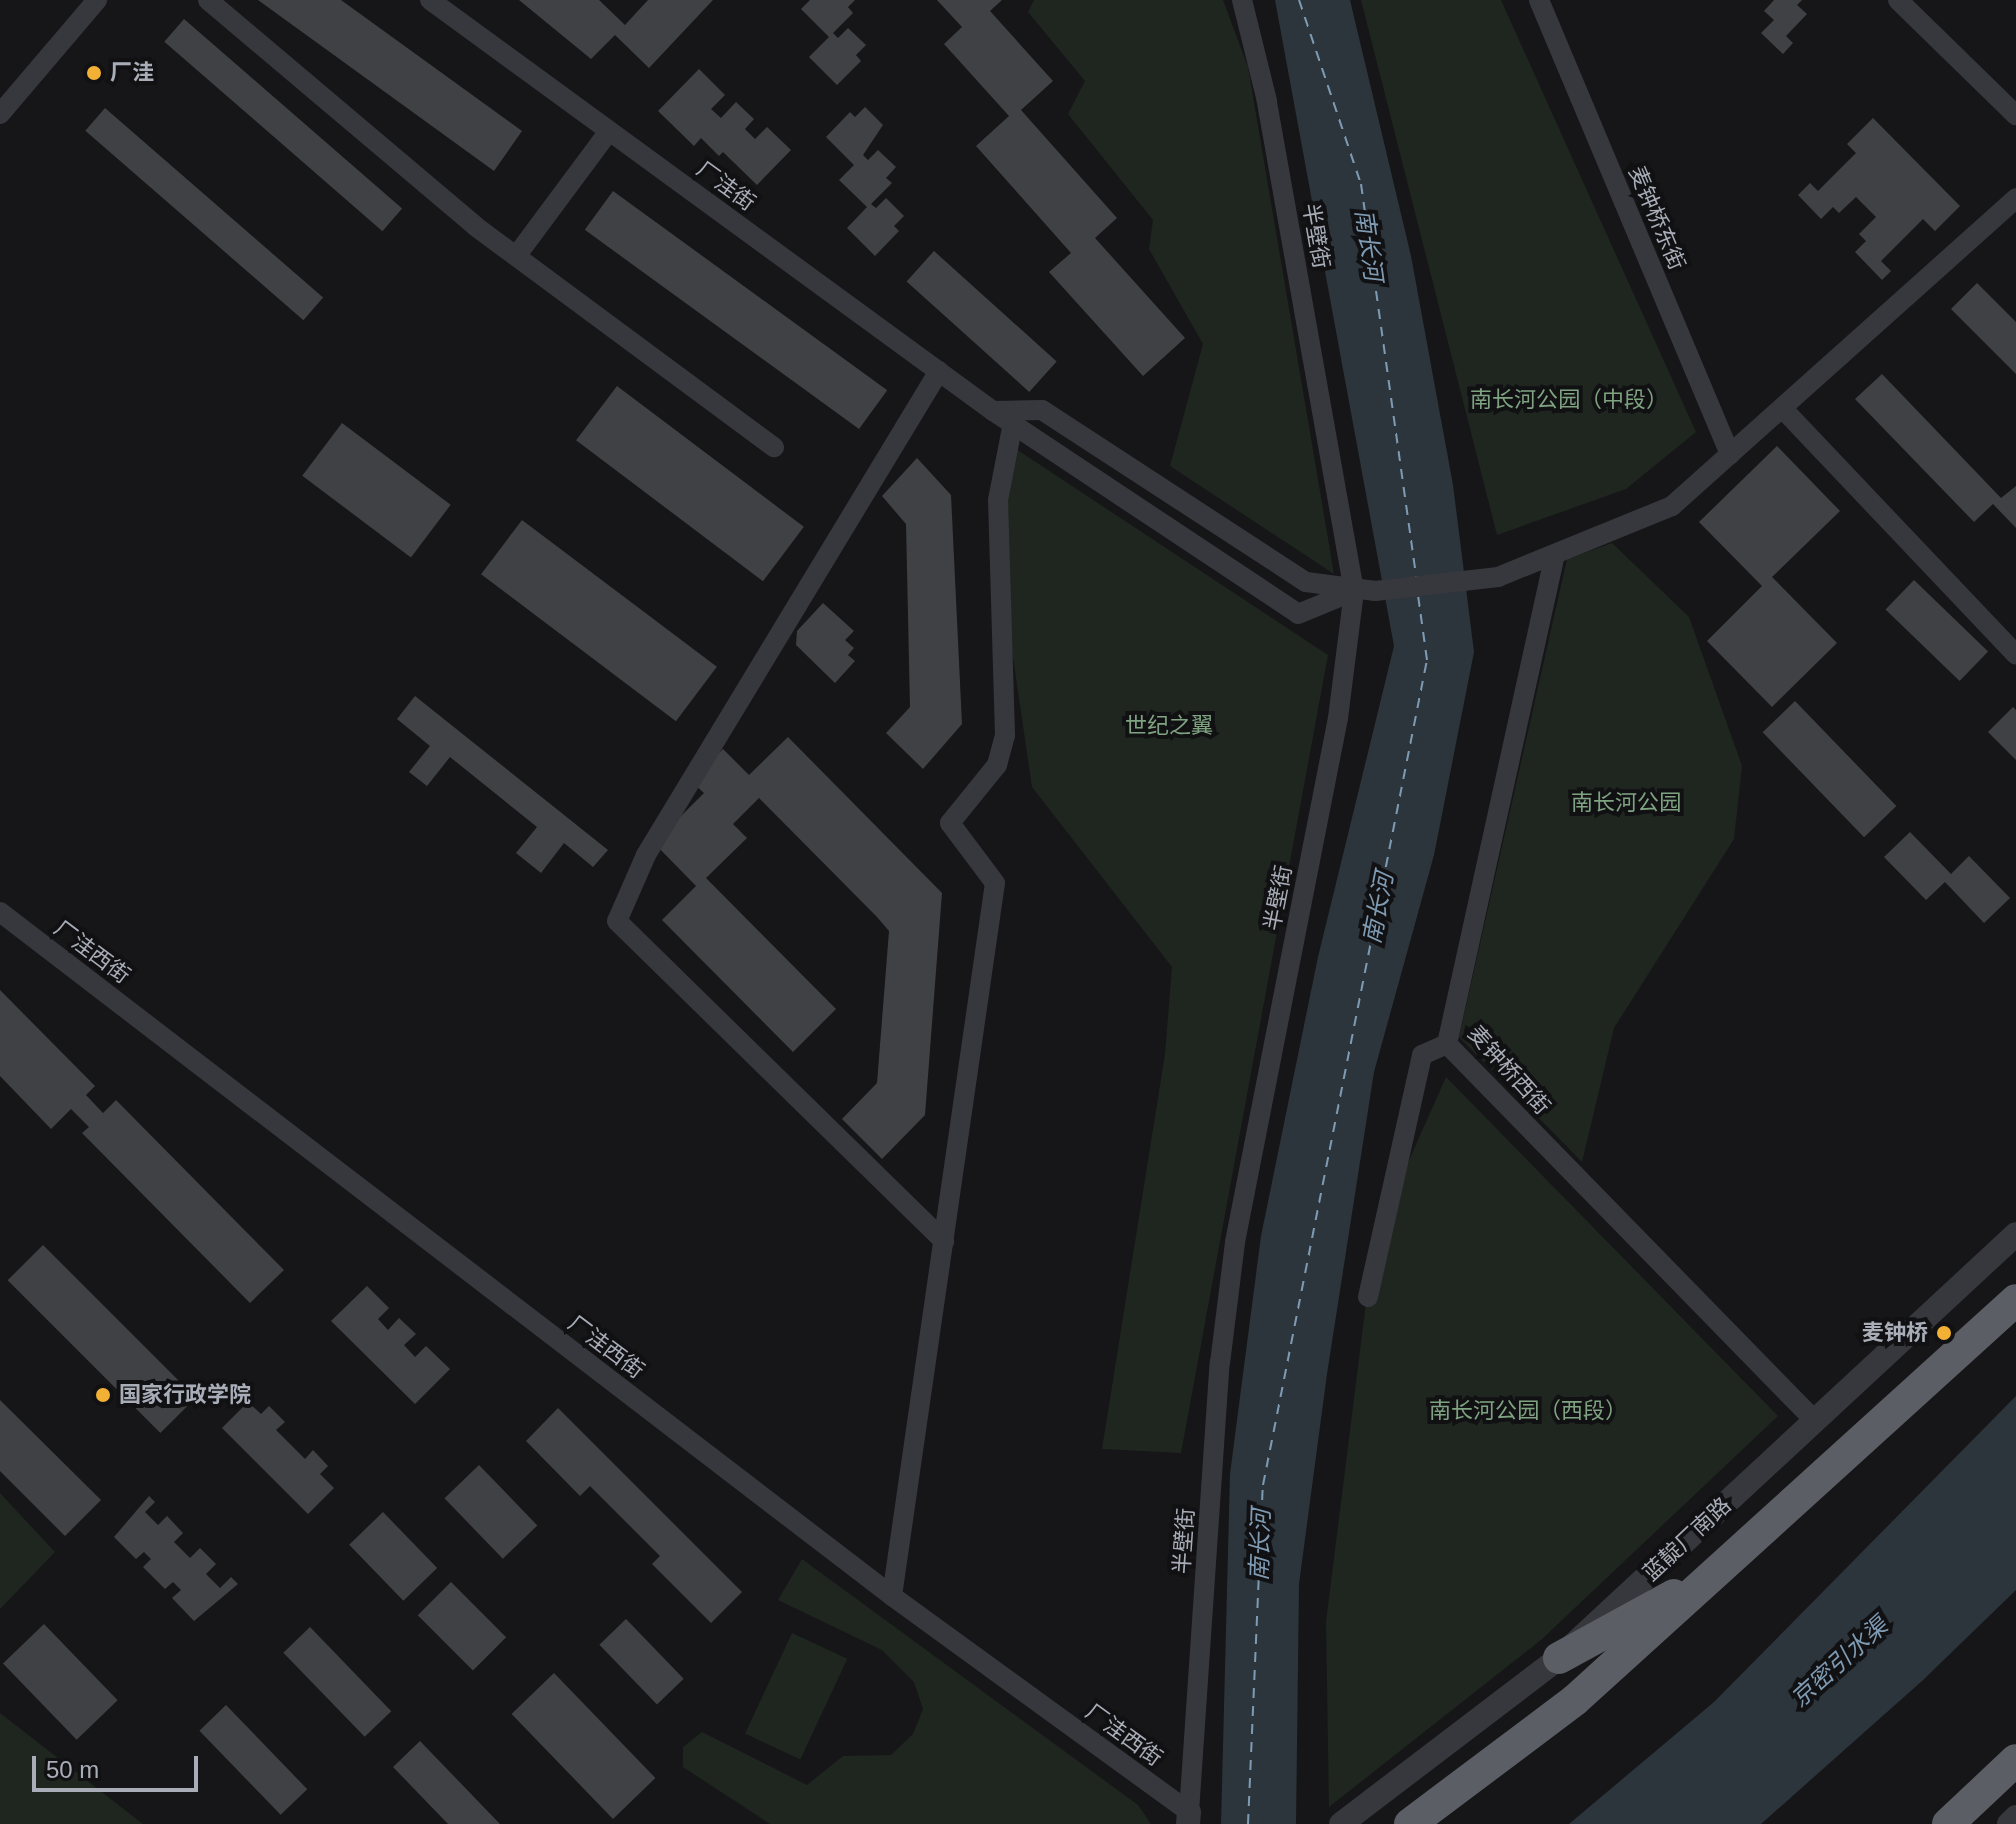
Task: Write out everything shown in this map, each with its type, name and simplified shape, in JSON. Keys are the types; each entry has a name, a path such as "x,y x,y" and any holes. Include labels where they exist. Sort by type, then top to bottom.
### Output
{"highway":[{"name":"蓝靛厂南路","path":"1410,1824 1575,1700 2016,1300"},
{"path":"1559,1658 1726,1566"},
{"path":"1948,1824 2016,1760"}],"street":[{"path":"0,114 97,0"},
{"path":"208,0 265,54 517,255 774,447"},
{"name":"厂洼街","path":"430,0 993,411 1298,614 1354,591"},
{"name":"半壁街","path":"1188,1818 1220,1363 1235,1242 1338,718 1354,591 1267,101 1242,0"},
{"name":"麦钟桥东街","path":"1539,0 1730,454"},
{"path":"1898,0 2016,115"},
{"path":"517,255 609,131"},
{"path":"993,411 1042,410 1306,582 1354,591 1375,591 1498,577 1672,506 2016,198"},
{"path":"939,371 646,855 617,921 944,1241"},
{"path":"1782,408 2016,655"},
{"path":"892,1596 995,883 950,823 997,765 1005,735 998,500 1013,423"},
{"name":"麦钟桥西街","path":"1555,554 1447,1044 1815,1421"},
{"name":"厂洼西街","path":"0,912 892,1596 1188,1818"},
{"path":"1368,1297 1422,1055 1447,1044"},
{"name":"蓝靛厂南路","path":"1341,1824 1559,1658 2016,1234"},
{"path":"2009,1824 2016,1817"}],"green space":[{"path":"1034,0 1223,0 1248,67 1334,574 1170,466 1203,344 1149,249 1153,220 1068,114 1085,81 1028,12"},
{"name":"南长河公园（中段）","path":"1361,0 1501,0 1696,432 1626,489 1497,535"},
{"name":"世纪之翼","path":"1016,449 1328,655 1181,1453 1102,1449 1165,1054 1172,967 1032,787 989,493"},
{"name":"南长河公园","path":"1612,543 1689,617 1742,766 1734,839 1614,1028 1582,1162 1459,1037 1567,559"},
{"name":"南长河公园（西段）","path":"1446,1077 1778,1416 1541,1640 1329,1807 1326,1622 1374,1239"},
{"path":"0,1493 55,1552 0,1609"},
{"path":"802,1559 1138,1805 1151,1824 770,1824 683,1767 683,1747 702,1732 807,1785 843,1756 891,1755 913,1734 923,1709 914,1682 882,1650 778,1600"},
{"path":"792,1633 847,1659 800,1759 745,1734"},
{"path":"0,1713 143,1824 0,1824"}],"water":[{"name":"南长河","path":"1275,0 1350,0 1411,256 1453,485 1474,652 1434,855 1374,1072 1327,1374 1299,1584 1296,1824 1221,1824 1230,1474 1261,1236 1318,957 1394,646"},
{"name":"京密引水渠","path":"2016,1396 2016,1590 1922,1681 1761,1824 1569,1824 1714,1702"}],"building":[{"path":"258,0 341,0 522,131 494,171"},
{"path":"519,0 599,0 625,25 648,0 713,0 649,68 615,35 591,59"},
{"path":"810,0 855,0 848,7 853,13 833,33 838,38 848,28 866,45 856,55 861,61 837,85 809,57 829,37 801,9"},
{"path":"937,0 1002,0 990,11 1053,81 1021,110 1117,218 1095,238 1185,338 1143,376 1049,272 1071,253 976,146 1009,116 944,44 962,27"},
{"path":"1774,0 1802,0 1797,5 1807,14 1786,36 1793,43 1783,54 1761,33 1774,20 1764,11"},
{"path":"184,19 402,209 382,231 164,42"},
{"path":"699,69 725,95 711,109 721,118 736,102 754,119 745,129 755,139 767,127 791,150 757,185 723,152 719,156 701,138 694,146 658,111"},
{"path":"865,107 883,125 863,155 868,160 878,150 896,167 886,178 892,183 871,204 876,208 886,198 904,216 894,226 899,231 875,256 847,228 867,207 839,180 854,165 826,137 850,112 855,117"},
{"path":"105,108 323,298 303,320 85,131"},
{"path":"1873,118 1960,206 1935,231 1923,219 1881,261 1891,271 1882,280 1855,252 1866,241 1859,234 1876,217 1856,197 1839,213 1833,207 1821,219 1798,195 1810,183 1818,191 1856,153 1847,144"},
{"path":"613,191 887,390 859,429 585,230"},
{"path":"934,251 1057,361 1029,392 907,281"},
{"path":"1977,283 2016,322 2016,374 1951,309"},
{"path":"1882,374 2001,498 2016,486 2016,528 1993,504 1974,522 1855,399"},
{"path":"617,386 804,527 763,581 576,440"},
{"path":"342,423 451,505 411,558 302,476"},
{"path":"1777,446 1840,511 1772,577 1837,643 1772,707 1707,641 1762,586 1699,522"},
{"path":"917,458 951,495 962,724 923,769 886,733 910,707 906,524 882,496"},
{"path":"522,520 717,667 676,721 481,574"},
{"path":"1914,580 1988,652 1960,681 1886,609"},
{"path":"823,603 854,631 845,640 854,648 848,655 855,661 835,683 796,645 797,631"},
{"path":"415,696 608,850 593,867 564,843 541,873 516,853 537,827 450,757 427,786 409,772 430,746 397,719"},
{"path":"1795,701 1896,806 1864,837 1763,732"},
{"path":"2013,707 2016,710 2016,760 1988,732"},
{"path":"788,737 942,893 925,1115 882,1159 842,1119 877,1083 889,931 877,917 759,798 733,824 747,838 706,878 836,1009 793,1052 662,920 696,886 654,843 704,793 691,781 723,749 749,775"},
{"path":"1910,832 1951,874 1969,856 2010,898 1984,923 1945,882 1926,900 1884,857"},
{"path":"0,990 95,1086 86,1095 103,1113 116,1100 284,1270 250,1303 82,1133 89,1127 71,1109 51,1129 0,1076"},
{"path":"43,1245 196,1398 160,1433 8,1280"},
{"path":"367,1286 389,1308 378,1319 388,1330 399,1318 416,1334 404,1345 415,1357 426,1346 450,1369 415,1404 331,1321"},
{"path":"0,1400 101,1500 65,1536 0,1471"},
{"path":"248,1402 261,1414 269,1406 285,1422 276,1430 305,1459 313,1450 328,1466 320,1474 334,1488 308,1514 222,1428"},
{"path":"558,1408 742,1592 711,1623 652,1564 660,1556 590,1486 580,1496 526,1441"},
{"path":"479,1465 537,1525 503,1559 444,1498"},
{"path":"149,1496 155,1502 145,1512 158,1525 167,1516 183,1533 174,1542 190,1558 200,1548 216,1564 206,1574 220,1588 231,1577 238,1584 194,1621 172,1598 181,1590 173,1582 165,1589 143,1567 151,1559 144,1552 136,1559 114,1537"},
{"path":"383,1512 437,1568 403,1601 349,1545"},
{"path":"451,1582 506,1637 473,1670 418,1615"},
{"path":"626,1619 684,1679 657,1704 599,1645"},
{"path":"44,1624 118,1700 77,1740 3,1664"},
{"path":"310,1627 391,1711 365,1737 283,1653"},
{"path":"554,1673 655,1778 613,1819 512,1714"},
{"path":"226,1705 307,1789 281,1815 199,1731"},
{"path":"420,1741 500,1824 448,1824 393,1767"}],"ferry route":[{"path":"1299,0 1361,184 1416,577"},
{"path":"1248,1824 1263,1485 1427,660 1418,595"}],"place":[{"name":"厂洼","path":"94,73"},
{"name":"麦钟桥","path":"1944,1333"},
{"name":"国家行政学院","path":"103,1395"}]}
